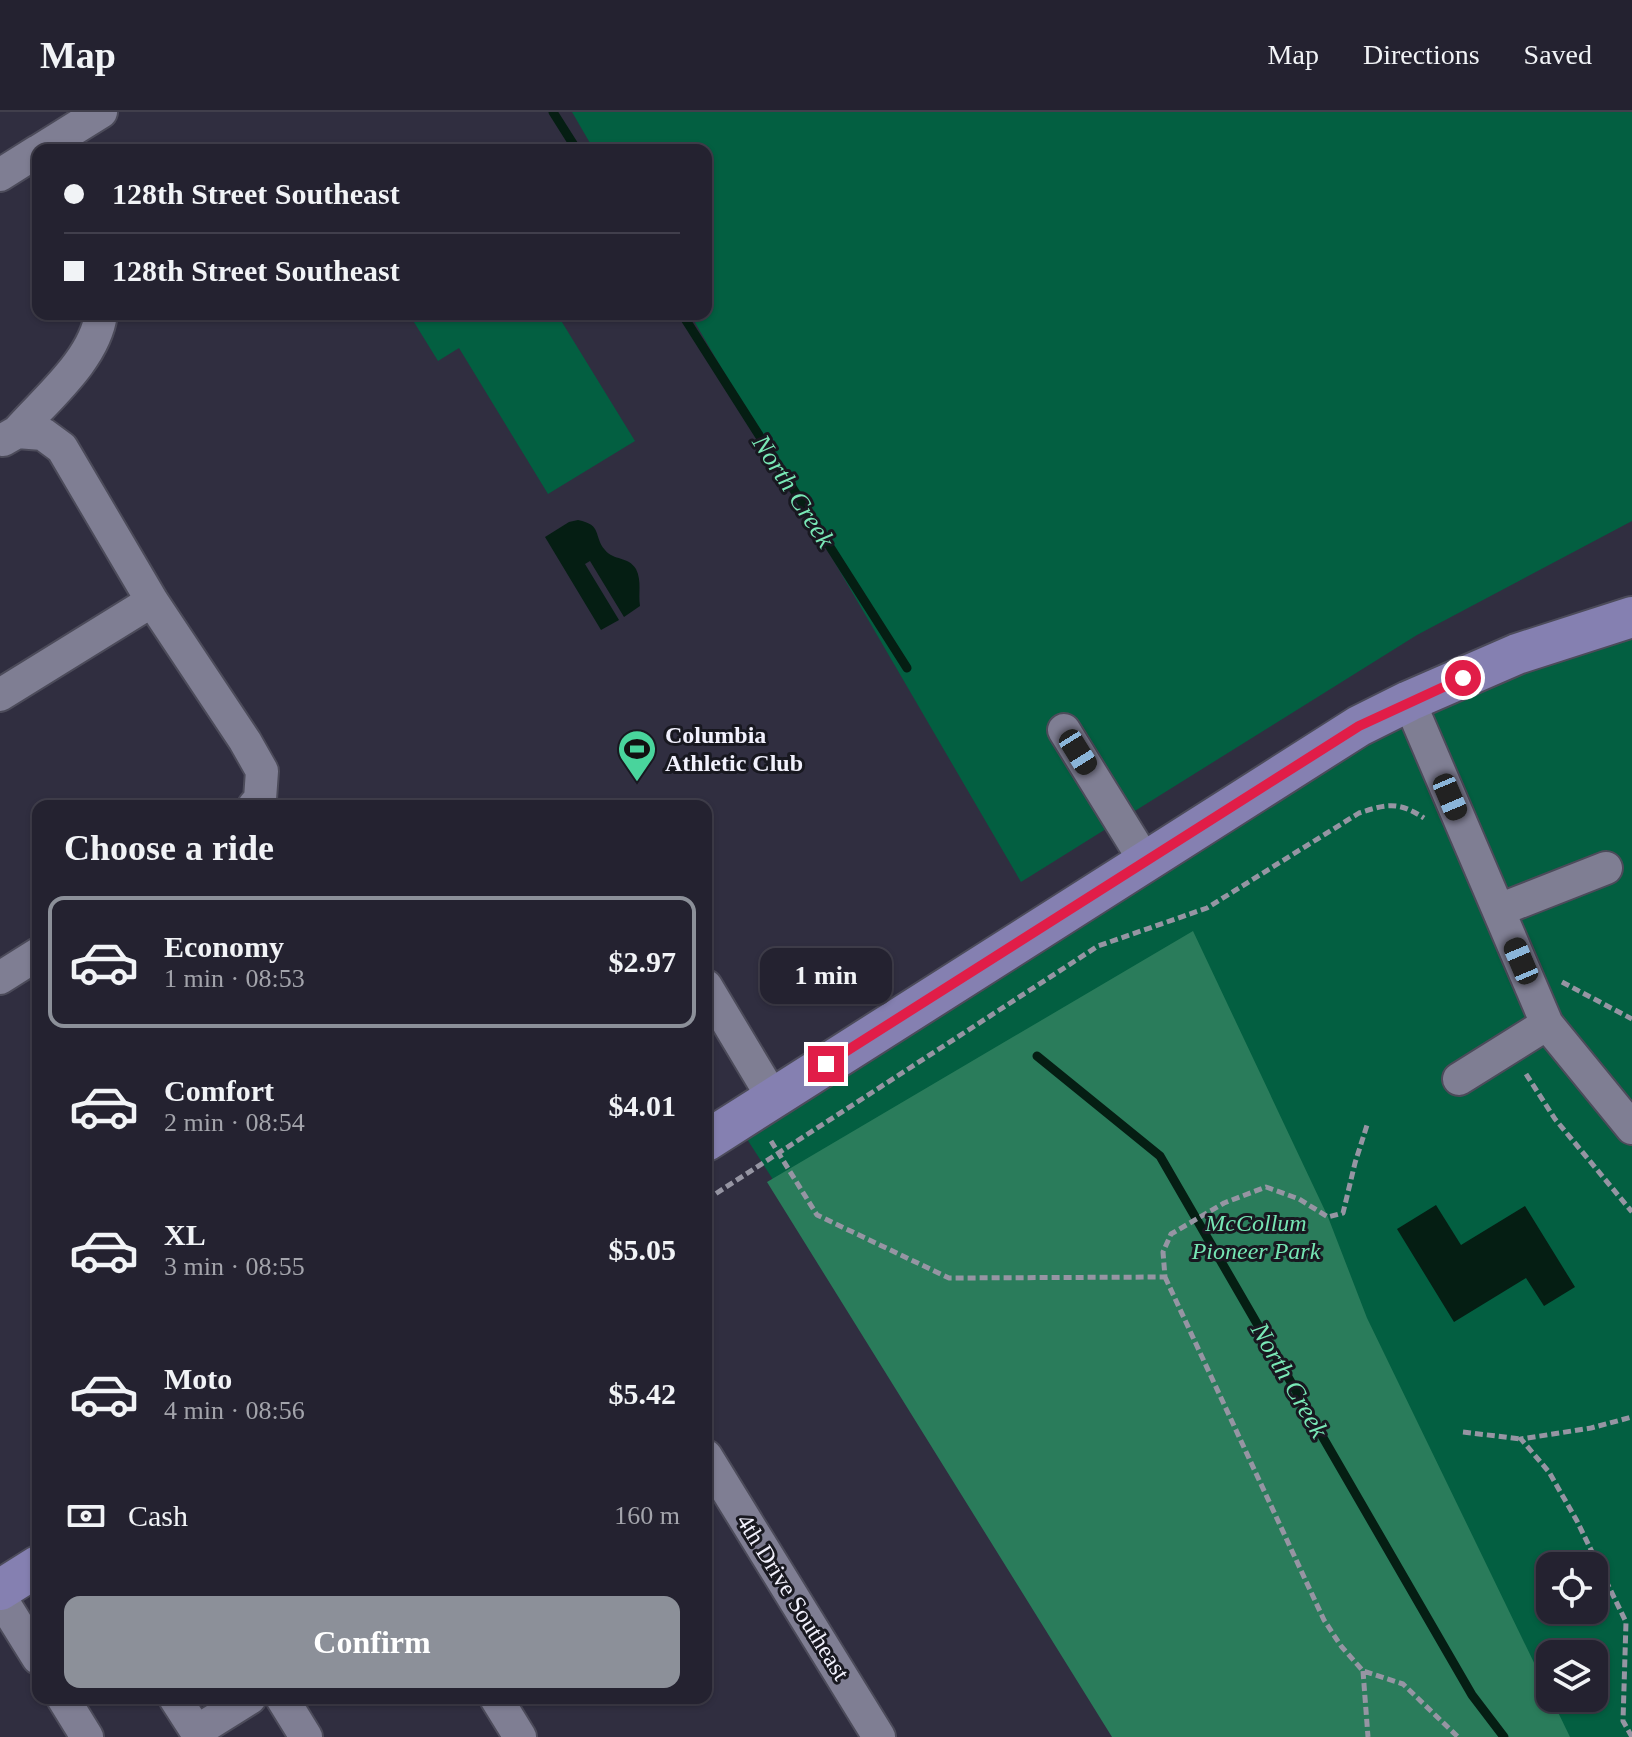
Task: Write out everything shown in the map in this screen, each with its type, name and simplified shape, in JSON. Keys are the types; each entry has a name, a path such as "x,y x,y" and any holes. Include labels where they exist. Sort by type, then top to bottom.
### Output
{"main road":[{"path":"712,1137 1359,726 1517,654 1632,617"},
{"path":"0,1590 32,1570"}],"street":[{"path":"50,144 101,112"},
{"path":"0,175 32,155"},
{"path":"8,437 86,356 99,331 100,320"},
{"path":"8,437 43,434 62,448 152,601 262,771 257,800"},
{"path":"0,695 152,601"},
{"path":"1409,701 1547,1024 1632,1128"},
{"path":"1064,730 1145,861"},
{"path":"1499,910 1606,868"},
{"path":"0,978 32,958"},
{"path":"712,998 763,1104"},
{"path":"1459,1079 1547,1024"},
{"name":"4th Drive Southeast","path":"712,1466 879,1737"},
{"path":"0,1597 32,1648"},
{"path":"67,1704 87,1737"},
{"path":"179,1704 198,1734 241,1704"},
{"path":"286,1704 306,1737"},
{"path":"500,1704 520,1737"}],"path":[{"path":"712,1196 1098,946 1207,908 1359,813 1381,806 1406,807 1434,824"},
{"path":"1521,961 1632,1019"},
{"path":"1518,1063 1555,1119 1632,1212"},
{"path":"763,1104 780,1154 817,1215 949,1278 1165,1277"},
{"path":"1368,1122 1343,1213 1328,1217 1299,1199 1266,1187 1224,1203 1171,1234 1163,1252 1165,1277 1324,1620 1363,1671 1403,1684 1458,1737"},
{"path":"1463,1432 1521,1439 1591,1428 1632,1417"},
{"path":"1521,1439 1549,1472 1570,1508 1626,1622 1623,1721 1632,1737"},
{"path":"1363,1671 1368,1737"}],"green space":[{"path":"572,112 1632,112 1632,521 1417,635 1021,882 693,320 712,320 712,144 591,144"},
{"path":"413,320 561,320 635,441 548,494 459,348 438,361"},
{"name":"McCollum Pioneer Park","path":"1632,619 1632,1737 1131,1737 736,1122 1359,726"},
{"path":"1193,931 1328,1217 1367,1318 1536,1667 1536,1712 1558,1712 1570,1737 1112,1737 767,1182"}],"shaded area":[{"path":"578,520 591,525 605,550 633,565 639,578 640,606 624,617 590,561 585,564 619,620 601,630 545,537"},
{"path":"1436,1205 1461,1245 1525,1206 1575,1287 1544,1306 1526,1278 1454,1322 1397,1229"}],"waterway":[{"name":"North Creek","path":"553,112 573,144"},
{"name":"North Creek","path":"686,320 907,668"},
{"name":"North Creek","path":"1037,1056 1160,1156 1472,1695 1504,1737"}],"place":[{"name":"Columbia Athletic Club","path":"637,783"}],"route":[{"path":"826,1064 1359,726 1463,678"}]}
